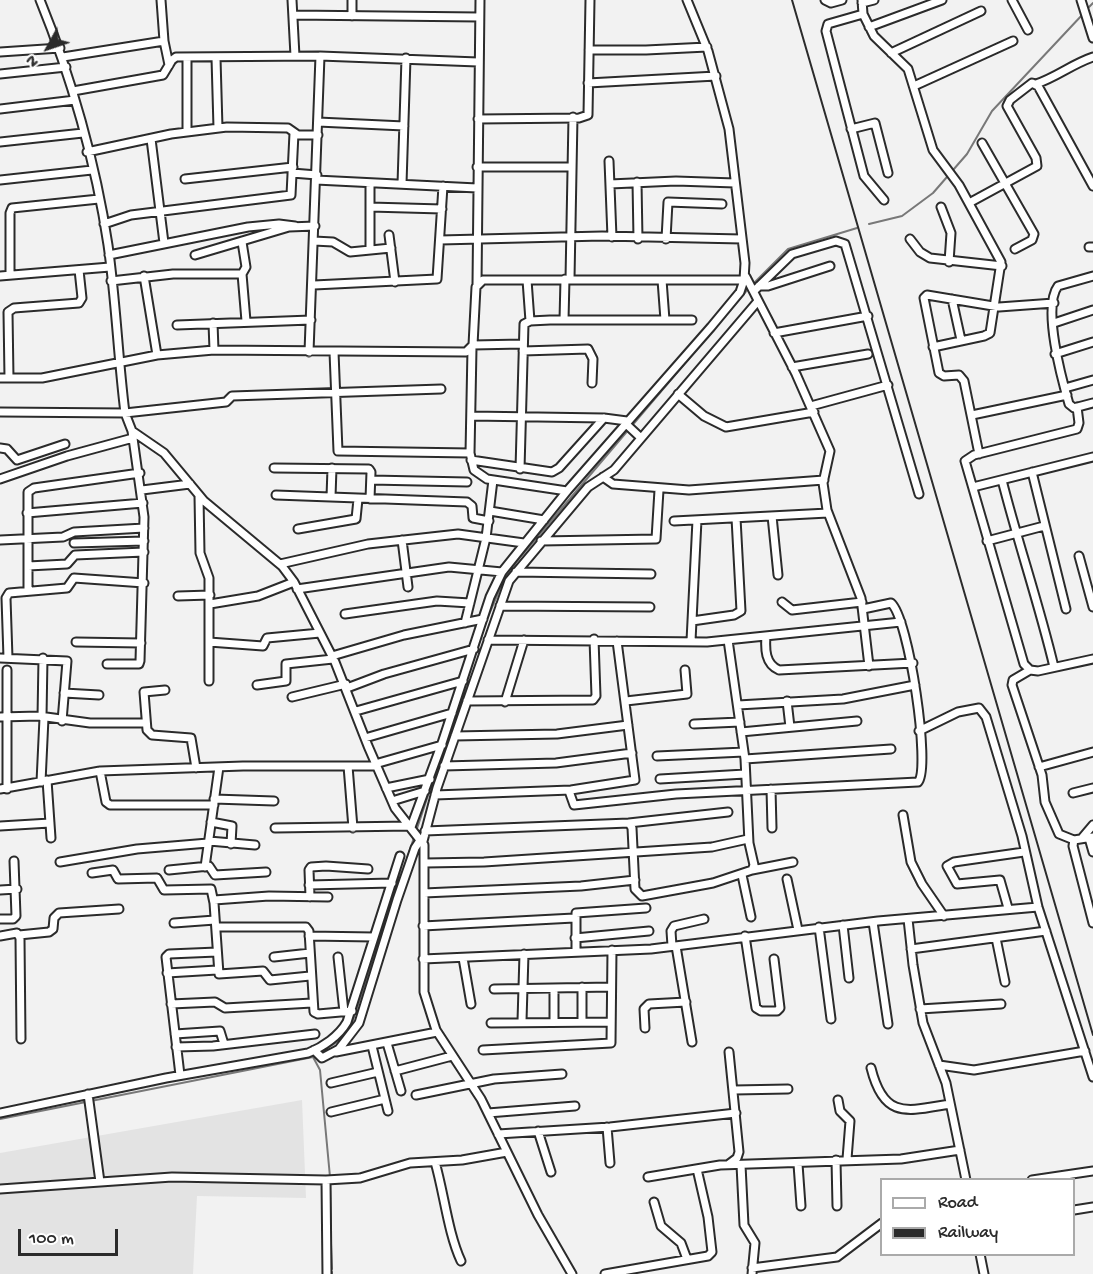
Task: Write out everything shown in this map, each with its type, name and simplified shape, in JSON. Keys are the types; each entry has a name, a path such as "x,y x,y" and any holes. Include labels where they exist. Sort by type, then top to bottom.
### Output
{"street":[{"path":"40,0 66,67 99,199 109,255 118,363 125,413 133,434 142,490 144,583 139,664 106,664"},
{"path":"161,0 164,41 169,65"},
{"path":"292,0 295,56"},
{"path":"352,0 352,15"},
{"path":"480,0 477,284 472,346 470,457 477,474 493,480 567,490"},
{"path":"478,119 588,115 590,0"},
{"path":"687,0 707,47 716,76 730,139 742,239 751,284 813,409 830,451 824,480 828,513 862,606 869,666"},
{"path":"825,0 831,3 842,0"},
{"path":"874,0 862,2 863,14 869,27 877,41 908,69 933,150 955,179 1002,266 990,333 933,347"},
{"path":"869,27 942,0"},
{"path":"1012,0 1028,30"},
{"path":"1081,3 1092,33"},
{"path":"891,53 981,10"},
{"path":"863,14 828,24 826,31 867,182 884,200"},
{"path":"293,15 479,17"},
{"path":"63,57 164,41"},
{"path":"914,86 1013,41"},
{"path":"589,50 707,47"},
{"path":"0,52 60,48"},
{"path":"72,91 163,75 173,58 320,56 478,62"},
{"path":"309,352 314,285 320,56"},
{"path":"969,203 1037,166 1036,158 1007,106 1010,100 1029,85 1053,77 1074,63 1093,57"},
{"path":"187,58 187,132"},
{"path":"216,58 218,128"},
{"path":"402,184 406,58"},
{"path":"0,74 66,67"},
{"path":"588,83 716,76"},
{"path":"1036,84 1093,186"},
{"path":"0,109 75,100"},
{"path":"564,320 570,237 573,117"},
{"path":"318,122 404,126"},
{"path":"851,129 875,123 888,173"},
{"path":"87,152 218,128 288,128 294,133 318,135"},
{"path":"0,142 83,133"},
{"path":"104,224 132,215 288,195 292,193 294,133"},
{"path":"151,139 164,243"},
{"path":"982,143 1034,234 1032,240 1015,249"},
{"path":"609,161 612,237"},
{"path":"477,167 572,167"},
{"path":"0,180 92,170"},
{"path":"185,179 292,170 316,178 477,188"},
{"path":"637,182 638,239"},
{"path":"370,183 370,250"},
{"path":"610,184 735,183"},
{"path":"314,285 437,279 443,186"},
{"path":"10,275 10,213 12,208 99,199"},
{"path":"666,239 668,202 722,204"},
{"path":"370,207 442,209"},
{"path":"941,207 951,233 949,262"},
{"path":"109,255 256,226 315,226"},
{"path":"195,255 295,226"},
{"path":"389,235 395,282"},
{"path":"440,240 570,237 742,239"},
{"path":"910,239 924,255 949,262 1002,266"},
{"path":"314,241 333,242 350,252 391,248"},
{"path":"411,827 442,745 483,619 502,572 567,490 628,425 740,292 792,254 839,241 847,250 919,494"},
{"path":"242,242 246,267 242,274 246,321"},
{"path":"477,284 483,280 568,279 662,280 768,286 830,266"},
{"path":"0,276 110,267"},
{"path":"9,378 9,312 14,308 79,303 82,298 79,270"},
{"path":"111,280 144,276 242,274"},
{"path":"144,276 157,355"},
{"path":"1093,276 1058,286 1054,292 1055,354 1066,392 1071,406 1077,407 1093,403"},
{"path":"527,280 530,321"},
{"path":"662,280 665,320"},
{"path":"979,454 972,415 961,376 941,375 924,298 927,295 995,306 1054,303"},
{"path":"952,299 961,340"},
{"path":"317,1053 326,1058 335,1052 349,1039 359,1023 416,844 422,837 444,766 500,606 516,572 588,487 614,470 758,301"},
{"path":"1054,323 1093,310"},
{"path":"774,333 868,316"},
{"path":"177,325 311,320"},
{"path":"520,469 522,328 530,321 692,320"},
{"path":"213,323 214,350"},
{"path":"1055,354 1093,342"},
{"path":"0,378 42,378 157,355 214,350 466,352 472,346 588,349 593,359 592,383"},
{"path":"334,352 337,448 340,452 470,457 520,469 556,471 604,418"},
{"path":"792,367 868,354"},
{"path":"972,415 1066,392 1093,380"},
{"path":"678,394 704,417 726,428 813,409 888,385"},
{"path":"0,412 125,413 226,402 232,396 335,395 441,390"},
{"path":"1030,670 1024,664 1018,647 965,461 979,454 1077,429 1079,423 1077,407"},
{"path":"471,416 604,418 628,425 641,438"},
{"path":"0,479 133,434 164,453 199,496 280,564 294,582 346,686 392,801 399,814 422,837 425,863 423,959 426,1000 437,1032 488,1113 572,1274"},
{"path":"17,460 65,444"},
{"path":"0,448 7,449 17,460 19,474"},
{"path":"973,487 1093,457"},
{"path":"274,468 369,469 370,499"},
{"path":"331,497 332,468"},
{"path":"1032,472 1066,609"},
{"path":"28,591 27,495 34,488 140,473"},
{"path":"603,477 613,484 689,490 824,480"},
{"path":"371,480 467,482"},
{"path":"465,623 480,569 489,521 493,480"},
{"path":"1002,480 1026,570 1038,600 1054,667"},
{"path":"142,490 190,484"},
{"path":"541,541 656,539 659,489"},
{"path":"276,495 467,502 472,506 473,518 489,521"},
{"path":"199,496 200,553 209,574 208,681"},
{"path":"298,529 356,519 358,498"},
{"path":"27,513 143,503"},
{"path":"490,511 544,520"},
{"path":"674,521 828,513"},
{"path":"772,516 778,575"},
{"path":"692,621 734,615 741,611 736,518"},
{"path":"692,641 697,520"},
{"path":"987,541 1044,526"},
{"path":"0,540 63,537 74,531 144,528"},
{"path":"280,564 340,549 458,534 524,543"},
{"path":"402,540 408,587"},
{"path":"74,543 144,541"},
{"path":"28,566 67,564 75,555 144,552"},
{"path":"1079,556 1093,607"},
{"path":"297,590 458,567 502,572"},
{"path":"516,572 651,574"},
{"path":"62,721 67,661 43,658 4,658 6,598 9,593 67,588 74,578 144,583"},
{"path":"210,604 258,596 294,582"},
{"path":"178,596 210,595"},
{"path":"345,614 443,600 470,603"},
{"path":"569,790 574,804 771,789 918,782 922,774 913,663 901,622 891,603 792,610 782,602"},
{"path":"500,606 650,607"},
{"path":"257,685 286,681 286,664 333,657 404,635 483,619"},
{"path":"488,640 728,640 901,622"},
{"path":"209,642 263,646 267,638 320,633"},
{"path":"766,636 766,652 772,666 779,670 913,663"},
{"path":"467,701 595,699 594,639"},
{"path":"505,702 524,640"},
{"path":"728,640 744,755 748,839 754,865 752,870"},
{"path":"435,795 569,790 632,782 636,778 617,641"},
{"path":"76,642 141,643"},
{"path":"292,697 346,686 474,649"},
{"path":"43,658 44,781 51,838"},
{"path":"1085,838 1062,837 1057,830 1043,795 1043,779 1012,682 1030,670 1093,658"},
{"path":"7,670 3,789 100,771 376,765 442,745"},
{"path":"626,701 687,694 685,670"},
{"path":"356,711 463,681"},
{"path":"738,705 843,699 915,685"},
{"path":"165,690 144,692 146,723 150,734 192,738 196,768"},
{"path":"64,693 99,694"},
{"path":"787,701 790,727"},
{"path":"919,731 967,708 974,707 982,711 1001,765 1038,907 1093,1077"},
{"path":"365,738 452,713"},
{"path":"4,717 146,723"},
{"path":"741,732 856,721"},
{"path":"694,724 740,722"},
{"path":"455,736 557,734 628,725"},
{"path":"657,756 891,749"},
{"path":"1039,767 1093,752"},
{"path":"444,766 556,763 632,753"},
{"path":"348,766 353,828"},
{"path":"205,867 219,767"},
{"path":"100,771 106,802 110,805 274,801"},
{"path":"660,779 745,774"},
{"path":"386,788 430,779"},
{"path":"1073,793 1093,788"},
{"path":"771,789 772,828"},
{"path":"392,801 425,791"},
{"path":"422,837 629,823 728,812"},
{"path":"903,815 911,862 944,916"},
{"path":"211,822 232,826 231,844"},
{"path":"0,826 50,823"},
{"path":"629,823 632,828 637,893 642,896 793,862"},
{"path":"1093,825 1085,838 1073,846 1093,923"},
{"path":"275,828 411,827"},
{"path":"1085,838 1093,852"},
{"path":"425,863 484,862 712,847 735,840 748,839"},
{"path":"60,861 137,849 208,842 255,845"},
{"path":"1008,908 1000,880 957,884 947,866 954,862 1024,852"},
{"path":"0,1113 180,1075 317,1053 341,1032 358,992 400,856"},
{"path":"0,919 13,919 16,916 17,890 14,861"},
{"path":"310,897 309,870 314,866 368,869"},
{"path":"169,870 211,867 215,875 266,872"},
{"path":"92,873 113,870 120,880 157,878 164,890 211,889 216,924 217,970 220,974 265,971 267,979 270,980 310,976"},
{"path":"742,875 751,917"},
{"path":"787,879 798,930"},
{"path":"424,893 581,886 635,880"},
{"path":"309,885 392,883"},
{"path":"0,890 17,890"},
{"path":"214,900 269,896 328,897"},
{"path":"423,959 674,946 819,927 1038,907"},
{"path":"576,952 574,918 578,913 646,908"},
{"path":"0,936 49,932 59,913 119,909"},
{"path":"423,926 574,918"},
{"path":"908,918 920,1009 950,1104 966,1178"},
{"path":"692,1042 671,931 674,926 704,919"},
{"path":"873,922 888,1024"},
{"path":"174,923 306,927 309,936 312,1003 315,1014 348,1011"},
{"path":"843,925 849,978"},
{"path":"819,927 831,1018"},
{"path":"575,938 649,931"},
{"path":"911,949 1046,931"},
{"path":"19,935 21,1039"},
{"path":"309,936 374,937"},
{"path":"745,936 753,995 756,1008 761,1011 777,1011 780,1008 774,959"},
{"path":"996,938 1005,982"},
{"path":"483,1050 608,1044 612,1040 612,950"},
{"path":"180,1075 165,960 169,954 217,952"},
{"path":"274,957 310,953"},
{"path":"522,1021 524,954"},
{"path":"338,957 341,993 348,1011"},
{"path":"463,958 471,1004"},
{"path":"167,973 217,970"},
{"path":"582,987 582,1022"},
{"path":"494,989 611,987"},
{"path":"554,988 554,1021"},
{"path":"341,993 358,992"},
{"path":"171,1004 215,1002 225,1008 312,1003"},
{"path":"645,1028 644,1009 649,1004 686,1002"},
{"path":"920,1009 1001,1004"},
{"path":"491,1023 611,1022"},
{"path":"175,1034 219,1031 223,1035 224,1044"},
{"path":"335,1052 437,1032"},
{"path":"176,1047 315,1034"},
{"path":"387,1043 401,1091"},
{"path":"372,1046 388,1111"},
{"path":"939,1065 974,1070 1085,1051"},
{"path":"729,1052 738,1156 729,1164"},
{"path":"395,1071 452,1056"},
{"path":"871,1068 876,1087 897,1109 911,1111 950,1104"},
{"path":"331,1083 378,1072"},
{"path":"416,1095 471,1083 562,1074"},
{"path":"734,1090 788,1089"},
{"path":"89,1096 100,1182"},
{"path":"331,1112 385,1099"},
{"path":"838,1100 840,1111 850,1121 847,1160"},
{"path":"488,1113 575,1106"},
{"path":"498,1134 607,1127 736,1113"},
{"path":"607,1127 610,1163"},
{"path":"538,1131 551,1172"},
{"path":"648,1177 729,1164 798,1164 836,1160 901,1159 960,1150"},
{"path":"0,1189 172,1177 326,1180 366,1177 402,1165 507,1152"},
{"path":"836,1160 837,1206"},
{"path":"435,1162 452,1240 461,1262"},
{"path":"798,1164 801,1206"},
{"path":"741,1165 744,1225 755,1243 752,1271 837,1257 880,1225"},
{"path":"604,1274 708,1256 712,1252 708,1218 697,1169"},
{"path":"1040,1178 1093,1171"},
{"path":"326,1180 327,1274"},
{"path":"654,1202 661,1226 681,1243 687,1259"},
{"path":"1075,1210 1093,1207"},
{"path":"980,1256 984,1274"}],"shaded area":[{"path":"302,1100 306,1198 197,1196 193,1274 0,1274 0,1153"}],"waterway":[{"path":"1086,10 1093,3"},
{"path":"869,224 902,216 933,193 967,154 992,111 1083,14"},
{"path":"752,285 788,249 857,228"},
{"path":"0,1119 313,1057 342,1039 352,1023 487,619 502,584 517,561 748,289"},
{"path":"313,1057 320,1070 330,1177"},
{"path":"330,1182 331,1237"},
{"path":"331,1244 332,1269"}],"railway":[{"path":"792,0 1093,1035"}]}
